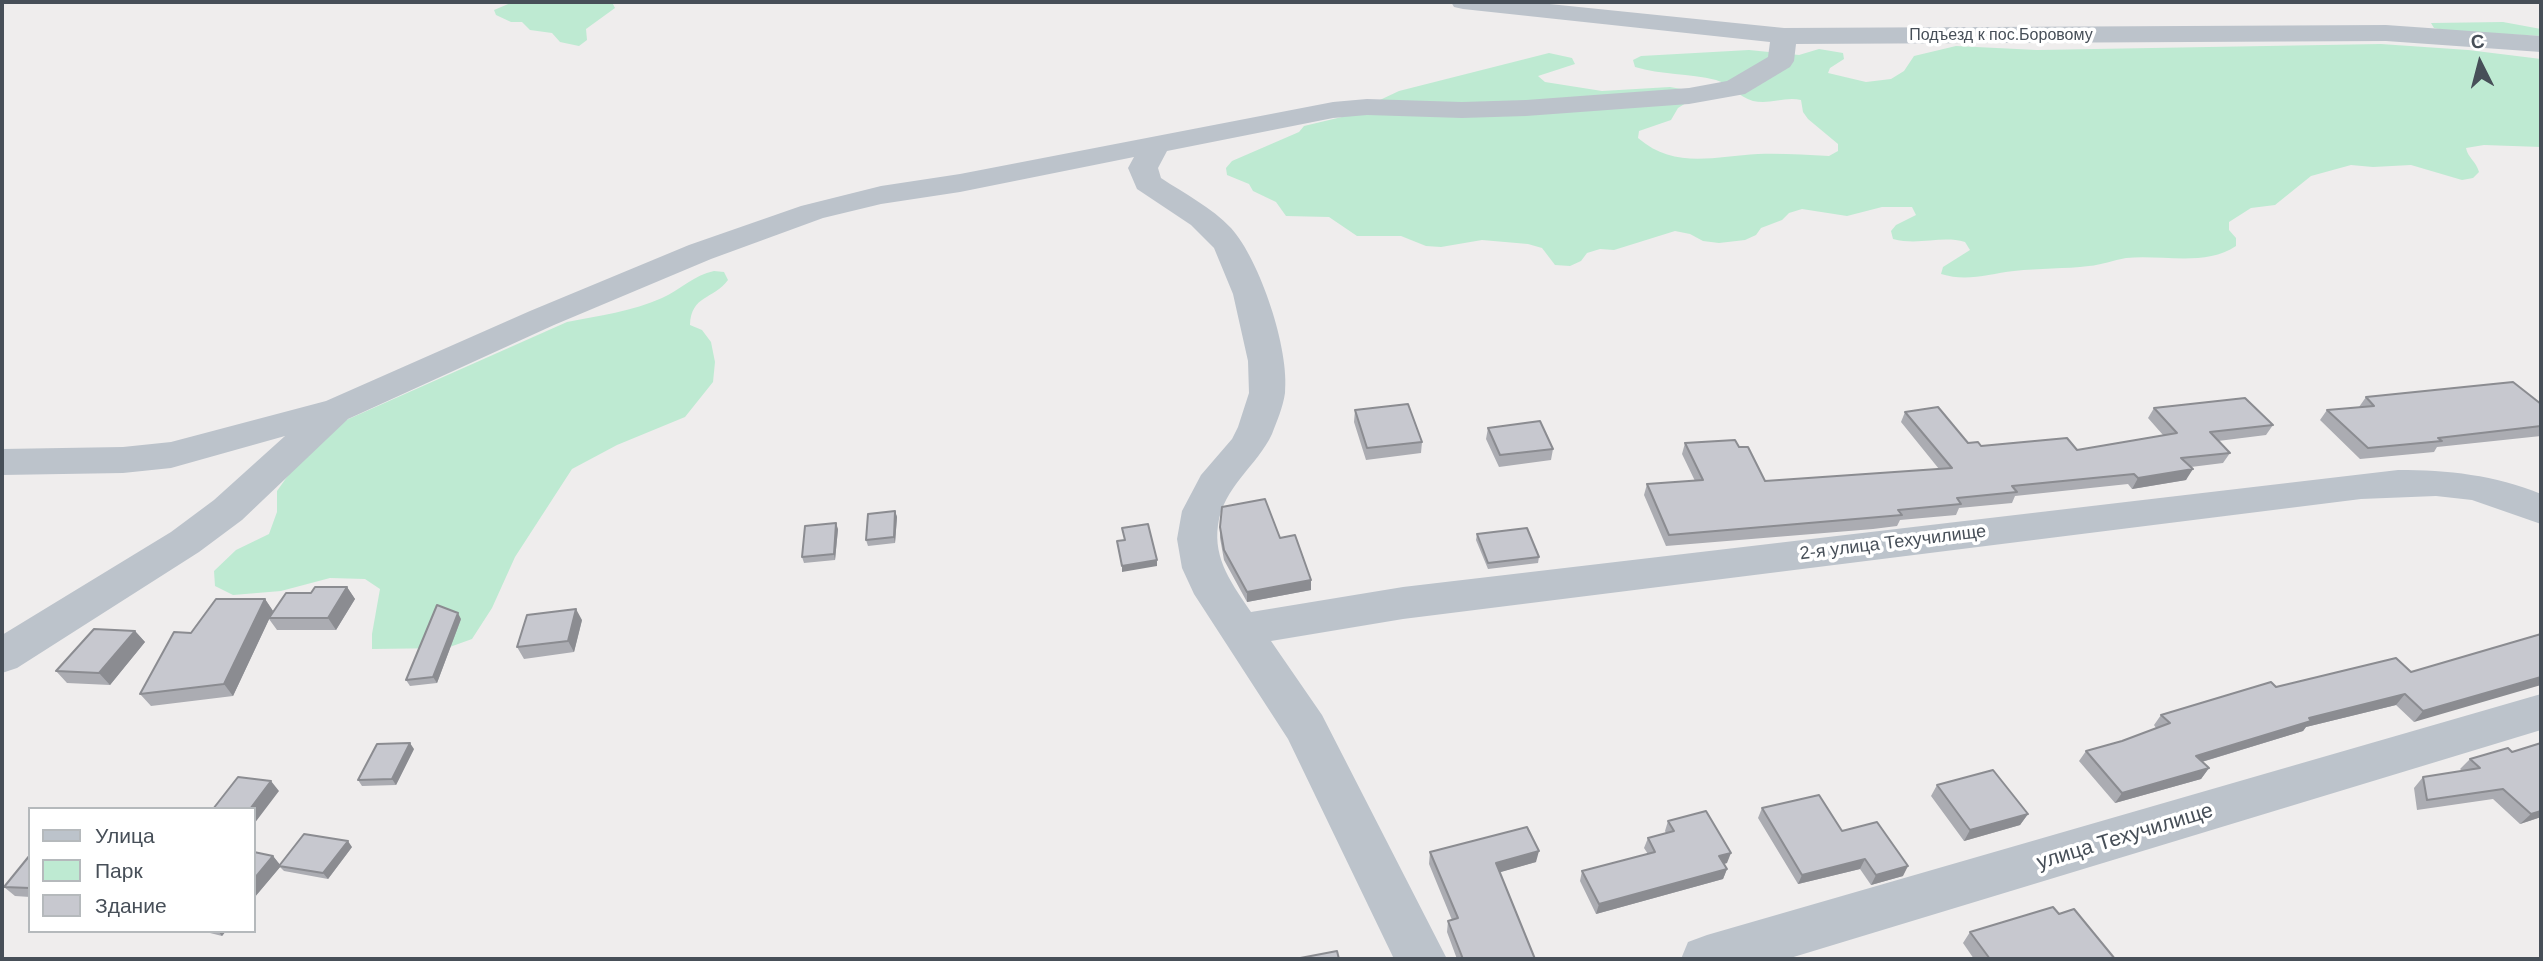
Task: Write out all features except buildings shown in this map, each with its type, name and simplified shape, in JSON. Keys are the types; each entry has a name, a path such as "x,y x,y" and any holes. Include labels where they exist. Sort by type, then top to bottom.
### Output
{"street":[{"name":"Подъезд к пос.Боровому","path":"1463,2 1784,36 2386,33 2541,44"},
{"path":"2,462 123,460 171,455 335,411 542,318 713,247 812,212 881,195 960,183 1276,119 1344,109 1526,108 1689,96 1735,88 1781,61 1784,36"},
{"path":"1156,145 1143,168 1146,178 1149,183 1208,223 1229,246 1247,288 1267,363 1267,392 1250,442 1214,483 1198,518 1195,540 1199,561 1209,583 1307,728 1421,959"},
{"path":"2,656 185,542 228,509 335,411"},
{"name":"2-я улица Техучилище","path":"1242,630 1403,603 2250,499 2387,485 2444,483 2475,486 2511,495 2541,510"},
{"name":"улица Техучилище","path":"1707,959 2541,712"}],"green space":[{"path":"513,2 612,2 615,8 586,29 587,40 579,46 560,42 552,33 530,30 522,22 511,22 496,15 494,10"},
{"path":"2503,22 2541,29 2541,36 2448,31 2434,28 2431,23"},
{"path":"2381,44 2468,50 2541,59 2541,147 2484,145 2466,148 2479,172 2473,178 2462,180 2411,165 2351,165 2311,176 2275,205 2251,208 2229,222 2229,230 2236,238 2236,246 2211,256 2197,258 2126,258 2080,267 2023,270 1969,277 1951,276 1941,274 1943,267 1970,250 1965,242 1893,239 1891,231 1896,225 1916,215 1912,207 1882,207 1847,216 1802,209 1761,228 1756,235 1745,240 1719,243 1703,241 1690,234 1675,231 1614,250 1600,249 1587,253 1581,261 1570,266 1555,265 1542,248 1528,244 1482,240 1441,247 1426,246 1401,236 1357,236 1329,217 1286,216 1276,202 1253,191 1249,184 1227,175 1226,168 1232,161 1299,132 1304,126 1346,116 1399,91 1549,53 1572,58 1575,64 1538,76 1545,82 1602,91 1670,87 1687,90 1686,103 1678,108 1671,120 1639,131 1638,138 1666,154 1696,159 1767,154 1829,156 1838,151 1838,144 1808,119 1803,112 1801,100 1753,101 1716,80 1645,70 1635,67 1633,60 1641,56 1749,50 1799,55 1819,49 1843,53 1844,59 1830,68 1828,73 1866,82 1891,79 1904,71 1914,56 1956,46 2037,50"},
{"path":"714,271 724,272 728,280 694,308 690,325 702,330 711,342 715,362 713,382 685,417 617,445 572,469 515,557 492,608 472,639 447,648 372,649 380,589 365,579 330,578 281,591 233,595 215,586 214,571 236,550 269,534 277,512 277,491 299,460 344,421 567,322 651,303"}]}
